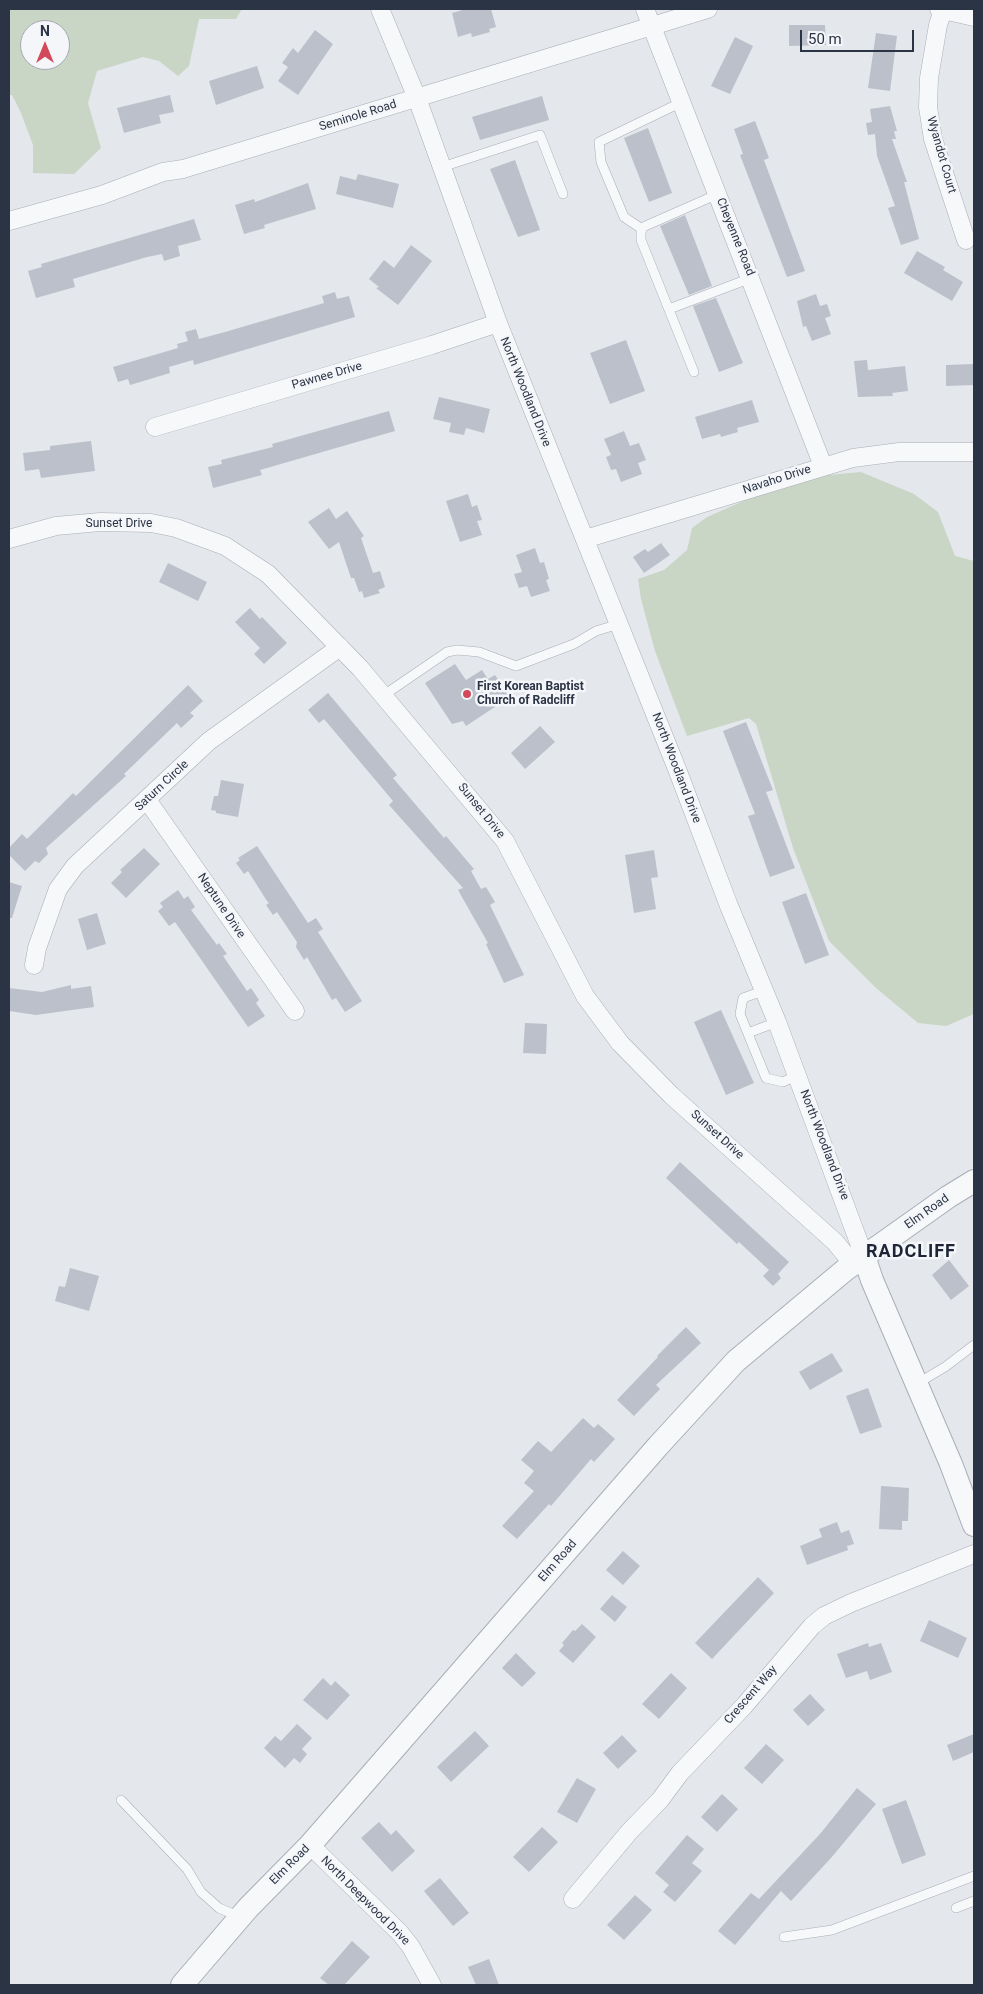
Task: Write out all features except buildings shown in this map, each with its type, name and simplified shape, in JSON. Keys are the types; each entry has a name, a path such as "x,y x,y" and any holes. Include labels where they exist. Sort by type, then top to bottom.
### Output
{"street":[{"name":"North Woodland Drive","path":"380,9 417,98 498,322 763,991 777,1022 797,1075 859,1260 872,1280 917,1384 974,1526"},
{"name":"Cheyenne Road","path":"645,9 823,466"},
{"name":"Seminole Road","path":"9,221 102,195 163,172 183,169 708,9"},
{"path":"941,9 974,17"},
{"name":"Wyandot Court","path":"941,9 929,78 928,107 934,139 966,240"},
{"name":"Pawnee Drive","path":"155,427 432,345 498,322"},
{"name":"Navaho Drive","path":"585,539 853,458 899,452 974,452"},
{"name":"Sunset Drive","path":"9,539 56,526 100,522 151,523 200,535 225,546 268,574 384,695 505,842 585,996 620,1043 671,1095 835,1242 859,1260"},
{"name":"Saturn Circle","path":"34,965 37,948 49,912 62,883 86,856 209,742 340,647"},
{"name":"Neptune Drive","path":"147,800 295,1011"},
{"name":"Elm Road","path":"182,1985 240,1917 310,1845 651,1454 736,1361 859,1260 948,1197 974,1182"},
{"name":"Crescent Way","path":"574,1899 629,1832 660,1800 680,1773 744,1706 812,1626 851,1603 974,1554"},
{"name":"North Deepwood Drive","path":"310,1845 400,1933 411,1947 432,1985"}],"lane":[{"path":"642,229 624,217 601,162 599,142 682,102"},
{"path":"442,167 540,136 563,194"},
{"path":"642,229 718,194"},
{"path":"642,229 641,240 694,372"},
{"path":"669,309 751,278"},
{"path":"384,695 447,652 457,650 479,652 516,666 574,644 596,632 619,624"},
{"path":"763,991 743,998 740,1014 766,1078 782,1082 797,1075"},
{"path":"748,1033 777,1022"},
{"path":"917,1384 946,1367 974,1345"},
{"path":"121,1800 187,1868 201,1892 219,1908 240,1917"},
{"path":"784,1937 832,1930 974,1876"},
{"path":"956,1908 974,1901"}],"green space":[{"path":"9,9 242,9 236,19 199,19 189,66 178,76 159,61 143,57 97,71 88,103 101,148 74,174 33,173 33,145 12,95 9,95"},
{"path":"861,472 914,494 938,512 955,556 974,561 974,1014 946,1026 918,1023 876,988 829,941 793,848 756,724 749,718 687,736 655,651 641,599 638,579 664,570 687,550 692,528 707,517 757,495 818,476"}],"place":[{"name":"First Korean Baptist Church of Radcliff","path":"467,694"}],"district":[{"name":"RADCLIFF","path":"911,1252"}]}
